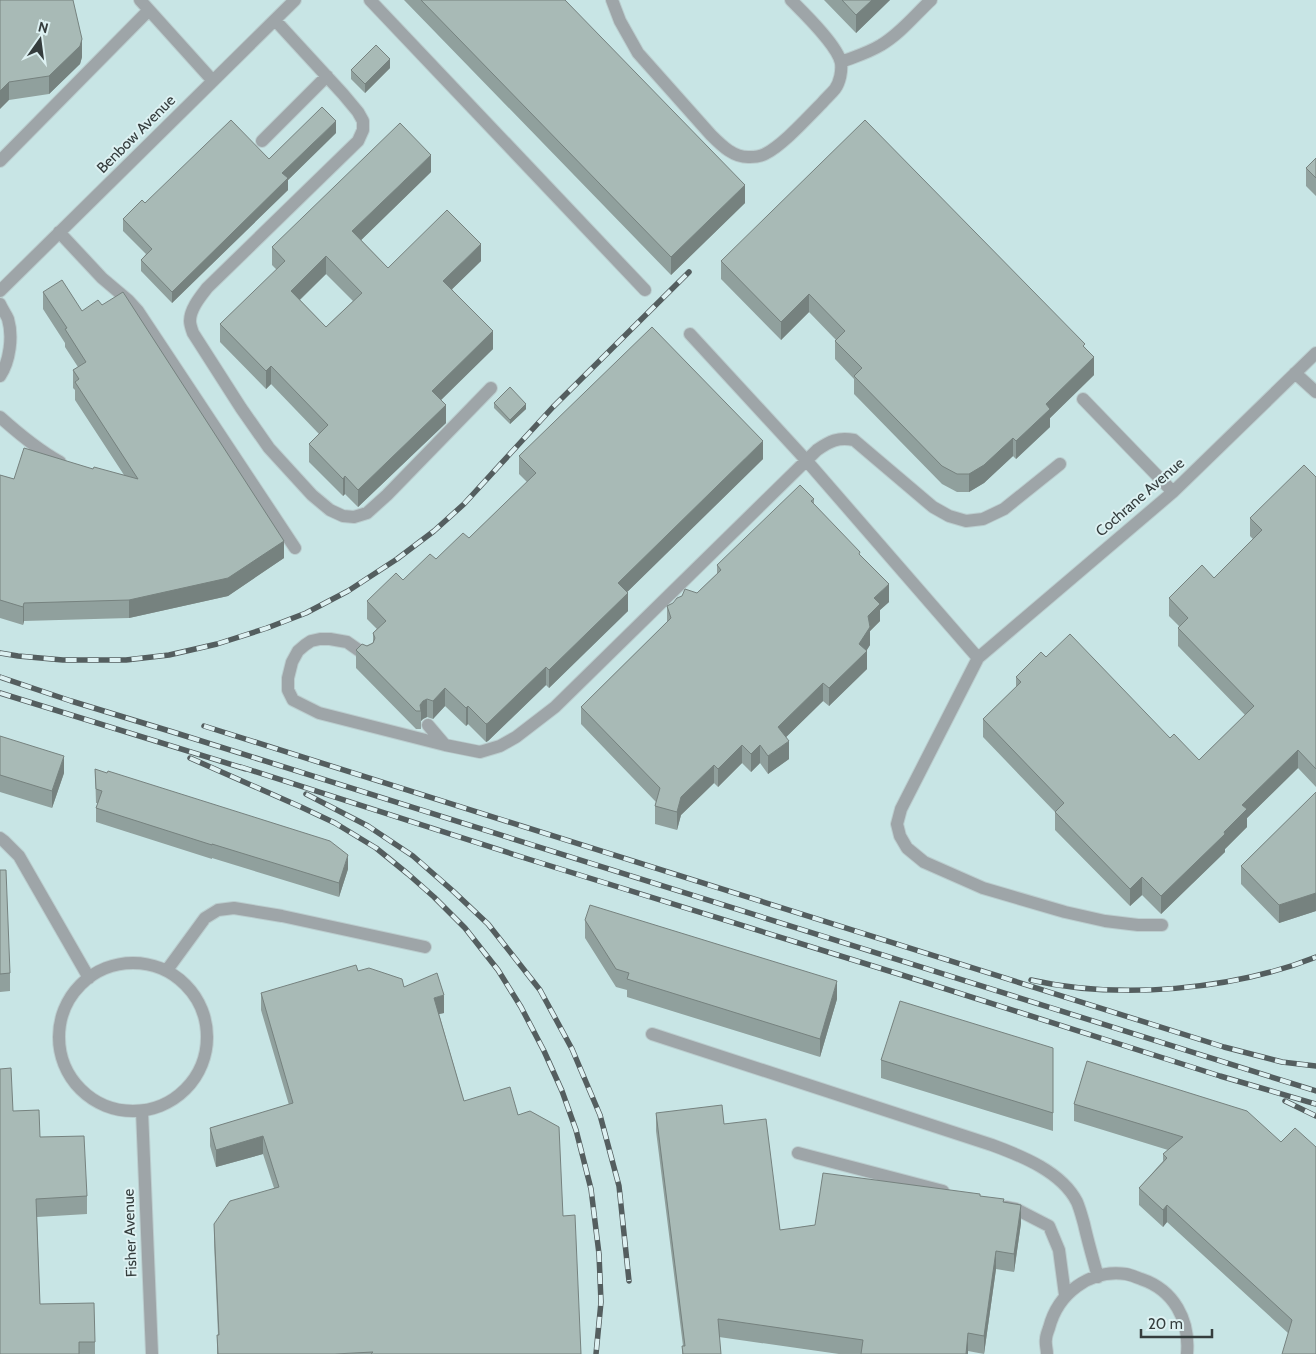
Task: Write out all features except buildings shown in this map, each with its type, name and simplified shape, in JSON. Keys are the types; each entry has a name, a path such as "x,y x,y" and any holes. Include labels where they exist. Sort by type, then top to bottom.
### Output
{"lane":[{"name":"Benbow Avenue","path":"0,291 295,0"},
{"path":"370,0 645,290"},
{"path":"612,0 620,21 638,53 711,135 734,154 749,158 763,156 776,148 835,88 840,75 840,62 837,51 792,0"},
{"path":"840,62 881,45 931,0"},
{"path":"0,161 145,5 213,81"},
{"path":"275,20 358,112 363,130 358,141 207,288 198,299 193,310 190,321 193,333 269,448 312,494 330,510 343,516 354,517 367,512 387,495 491,388"},
{"path":"262,140 327,76"},
{"path":"59,232 102,278 138,311 295,548"},
{"path":"0,304 8,319 11,345 4,370 0,376"},
{"path":"690,334 806,460 978,658 901,810 897,824 900,836 907,848 924,862 983,888 1065,912 1105,921 1138,925 1162,925"},
{"name":"Cochrane Avenue","path":"978,658 1173,492 1316,352"},
{"path":"1295,373 1316,392"},
{"path":"1083,399 1173,492"},
{"path":"0,417 48,456 73,469"},
{"path":"367,656 347,642 320,639 305,644 298,650 292,662 288,678 288,690 293,700 320,713 480,752 500,746 516,737 555,707 806,460 829,442 843,438 854,440 933,507 949,516 966,521 983,519 1004,509 1060,464"},
{"path":"428,725 445,745"},
{"path":"0,838 19,856 89,978"},
{"path":"167,970 205,918 218,910 234,908 282,916 425,947"},
{"path":"123,963 146,963 167,970 188,986 204,1011 208,1035 204,1062 188,1087 171,1102 142,1111 118,1110 98,1102 80,1089 64,1065 58,1040 63,1010 78,986 89,978 100,970 123,963"},
{"path":"652,1034 1015,1153 1054,1176 1078,1203 1098,1277"},
{"name":"Fisher Avenue","path":"142,1111 152,1354"},
{"path":"798,1153 958,1195"},
{"path":"996,1204 1016,1209 1049,1226 1058,1250 1065,1295"},
{"path":"1047,1354 1046,1339 1052,1315 1065,1295 1084,1281 1106,1274 1127,1274 1152,1283 1170,1298 1182,1316 1188,1340 1187,1354"}],"shaded area":[{"path":"0,0 1316,0 1316,1354 0,1354"}],"railway":[{"path":"0,653 63,660 126,660 169,655 217,644 267,628 306,613 348,591 397,559 434,531 464,504 553,407 689,272"},
{"path":"0,677 71,701 1316,1091"},
{"path":"0,693 246,769"},
{"path":"204,726 1224,1047 1282,1062 1316,1066"},
{"path":"190,758 335,823 376,848 434,897 465,928 498,970 521,1007 544,1051 562,1091 576,1130 591,1189 599,1254 601,1302 596,1354"},
{"path":"241,767 1220,1076 1316,1104"},
{"path":"306,794 368,826 413,856 488,924 540,990 572,1049 600,1115 619,1186 629,1281"},
{"path":"1031,980 1065,986 1101,989 1175,988 1213,984 1249,977 1316,957"},
{"path":"1285,1101 1316,1116"}]}
